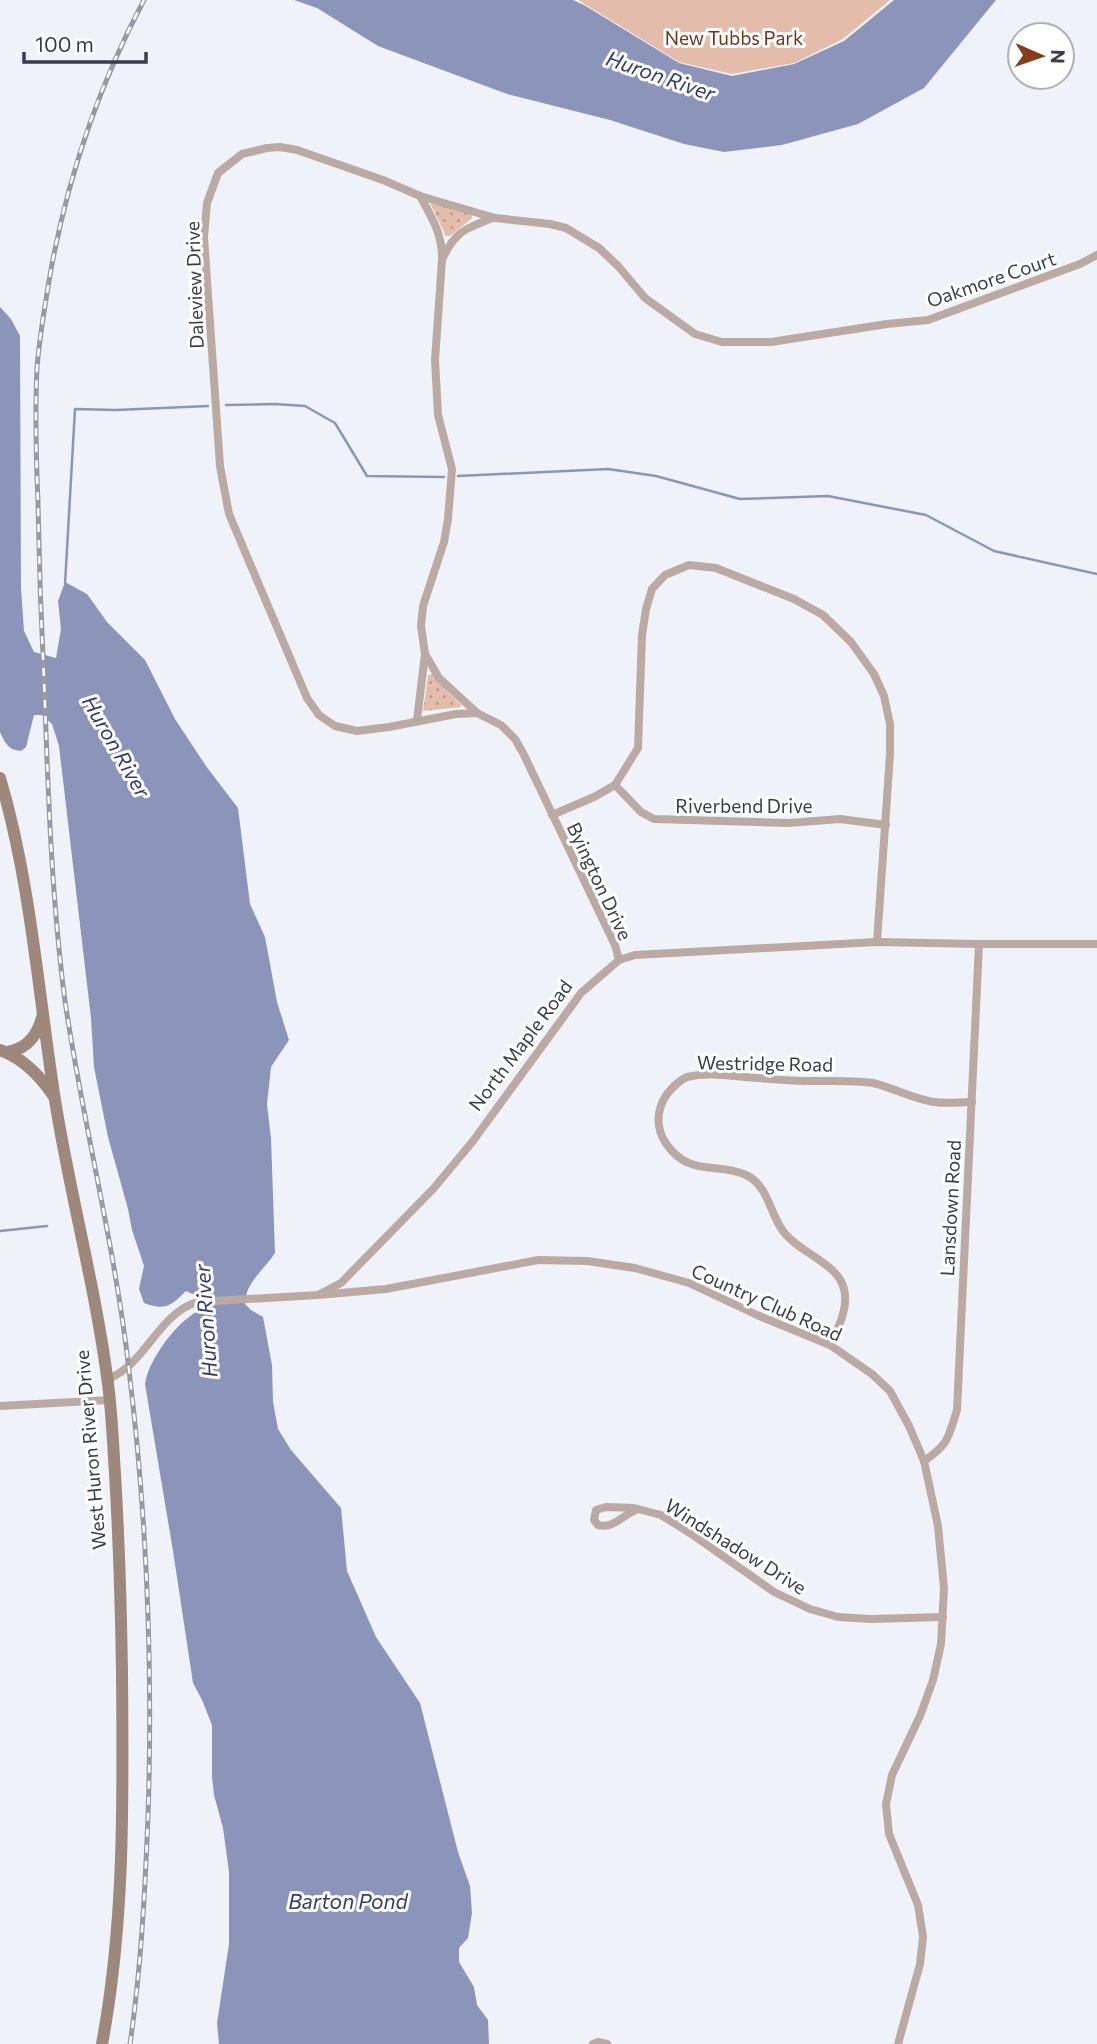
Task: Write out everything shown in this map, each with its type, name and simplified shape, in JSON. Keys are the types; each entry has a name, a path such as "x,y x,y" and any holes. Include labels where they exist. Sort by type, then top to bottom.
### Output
{"street":[{"name":"Daleview Drive","path":"477,712 357,731 335,726 319,715 307,698 229,514 220,466 204,237 207,203 218,173 243,154 267,148 297,150 420,196 495,218 566,228 599,248 645,298 695,334 722,342 745,344 781,341 851,330"},
{"path":"417,720 425,654 421,626 423,606 444,542 452,469 438,415 435,360 442,243 436,224 420,196"},
{"path":"442,260 458,233 495,218"},
{"name":"Oakmore Court","path":"851,330 928,320 1080,264 1097,255"},
{"path":"552,816 615,785 638,748 642,635 646,609 653,589 665,575 689,565 716,568 794,599 823,615 851,642 884,696 890,723 877,942"},
{"name":"Byington Drive","path":"425,654 439,678 477,712 501,725 515,739 615,945 619,960"},
{"name":"West Huron River Drive","path":"0,778 22,868 55,1099 110,1400 121,1615 123,1816 117,1929 102,2044"},
{"name":"Riverbend Drive","path":"615,785 640,812 654,819 763,823 840,820 886,825"},
{"path":"619,960 635,955 877,942 1097,944"},
{"name":"Lansdown Road","path":"924,1461 942,1449 957,1410 979,944"},
{"name":"North Maple Road","path":"108,1379 119,1374 138,1357 176,1312 186,1306 197,1302 318,1295 341,1283 434,1188 473,1141 581,993 619,960"},
{"path":"4,1051 17,1051 28,1044 39,1029 44,1009"},
{"path":"4,1051 40,1077 55,1099"},
{"name":"Westridge Road","path":"830,1345 845,1308 840,1278 793,1242 782,1230 760,1185 748,1175 732,1170 691,1166 669,1149 658,1128 658,1111 663,1100 673,1086 685,1077 710,1074 775,1080 873,1083 935,1102 972,1101"},
{"name":"Country Club Road","path":"318,1295 386,1289 538,1260 587,1261 635,1268 689,1283 830,1345 872,1374 890,1391 924,1461 938,1526 944,1588 941,1644 933,1680 920,1716 892,1775 886,1804 889,1834 918,1905 923,1937 920,1964 898,2044"},
{"path":"0,1406 110,1400"},
{"name":"Windshadow Drive","path":"638,1509 607,1527 598,1525 594,1520 594,1514 600,1508 638,1509 661,1515 774,1592 810,1609 838,1617 943,1617"},
{"path":"593,2044 607,2044"}],"green space":[{"name":"New Tubbs Park","path":"578,0 890,0 843,39 794,63 732,74 679,62"},
{"path":"432,202 472,215 472,218 450,236 446,236"},
{"path":"430,674 433,674 461,707 423,711"}],"water":[{"name":"Huron River","path":"294,0 573,0 679,63 732,76 794,64 844,41 894,0 996,0 924,88 858,124 782,145 724,152 684,144 610,120 507,94 378,46 317,8"},
{"name":"Barton Pond","path":"0,307 11,319 20,336 21,588 24,631 34,652 56,658 61,629 58,601 65,582 87,594 107,622 145,660 175,719 238,808 250,904 265,937 277,1002 289,1040 271,1067 267,1104 271,1138 275,1253 252,1283 245,1304 263,1317 272,1365 273,1402 278,1429 291,1450 341,1508 347,1571 376,1637 420,1703 458,1852 470,1886 472,1913 468,1938 459,1948 459,1962 474,1987 477,2005 488,2020 489,2044 219,2044 217,2023 229,1944 229,1872 223,1828 214,1795 212,1725 193,1683 145,1384 150,1367 165,1342 184,1321 202,1307 201,1298 186,1291 167,1306 157,1307 144,1303 139,1289 144,1266 108,1137 94,1067 91,1018 59,746 52,724 42,715 34,715 26,747 21,751 8,745 0,732"}],"waterway":[{"path":"226,405 305,406 335,423 367,476 444,477"},
{"path":"65,584 75,409 208,406"},
{"path":"458,476 608,469 656,476 740,499 828,496 926,515 994,551 1097,574"},
{"path":"0,1231 47,1226"}],"railway":[{"path":"130,2044 142,1930 148,1816 150,1704 144,1537 123,1324 72,1047 60,961 49,800 36,418 41,328 59,229 77,162 100,96 144,0"}]}
